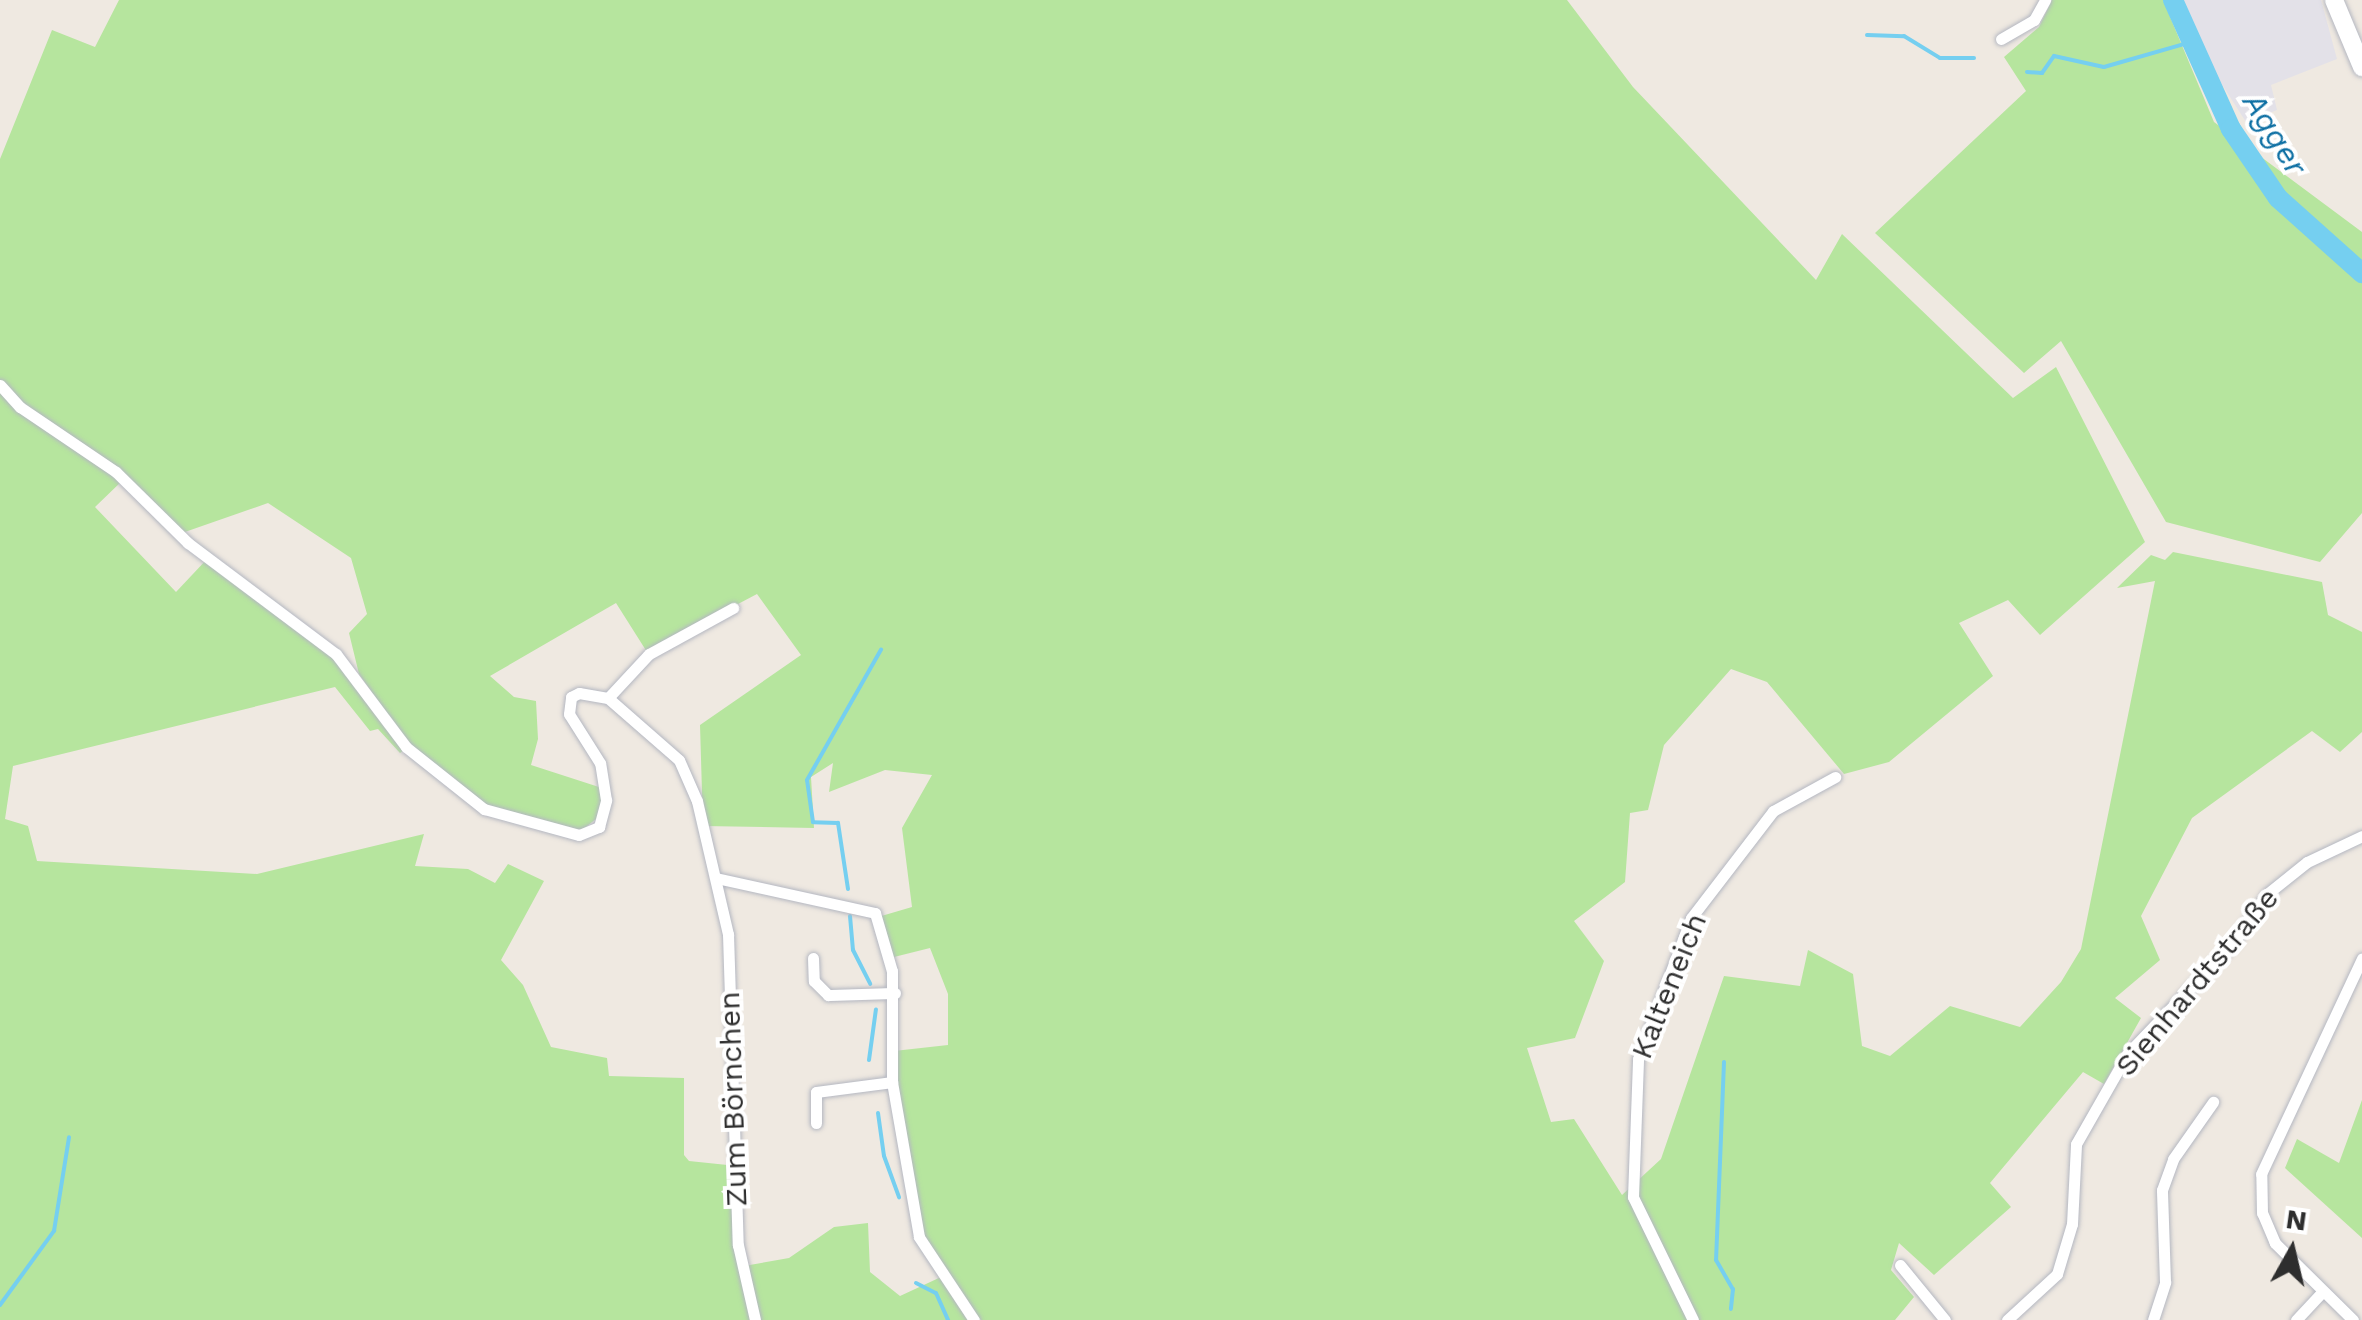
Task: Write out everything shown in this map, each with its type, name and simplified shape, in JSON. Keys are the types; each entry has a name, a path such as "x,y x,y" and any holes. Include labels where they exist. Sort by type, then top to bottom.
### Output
{"main road":[{"path":"2334,0 2362,66"}],"street":[{"path":"2001,39 2034,20 2045,0"},
{"path":"0,385 20,408 116,472 188,542 336,654 406,747 484,809 579,835 599,827 605,782 568,706 579,693 608,698 649,654 733,608"},
{"name":"Zum Börnchen","path":"608,698 679,760 696,802 706,863 716,878 728,934 738,1245 754,1320"},
{"name":"Kalteneich","path":"1694,1320 1633,1197 1635,1072 1691,918 1773,810 1835,777"},
{"name":"Sienhardtstraße","path":"2007,1320 2057,1274 2072,1224 2076,1144 2128,1053 2234,944 2267,894 2307,862 2362,836"},
{"path":"716,878 875,913 895,992 892,1082 921,1245 974,1320"},
{"path":"813,958 814,981 828,995 895,992"},
{"path":"2353,1320 2274,1243 2262,1213 2261,1174 2362,958"},
{"path":"816,1123 816,1092 892,1082"},
{"path":"2153,1320 2166,1266 2162,1190 2172,1159 2212,1102"},
{"path":"1900,1265 1945,1320"},
{"path":"2296,1320 2322,1292"}],"shaded area":[{"path":"2168,0 2321,0 2337,59 2271,85 2277,110 2246,122"}],"green space":[{"path":"119,0 1567,0 1633,87 1816,280 1842,234 2013,398 2056,367 2145,542 2040,635 2008,600 1959,623 1993,676 1889,762 1844,774 1767,682 1731,669 1664,745 1648,810 1630,813 1625,882 1574,921 1604,961 1575,1038 1527,1048 1551,1122 1574,1119 1622,1195 1661,1159 1724,976 1800,986 1808,950 1853,974 1862,1046 1890,1056 1950,1006 2020,1027 2061,982 2081,949 2155,581 2117,588 2151,555 2165,560 2173,552 2322,582 2328,615 2362,632 2362,732 2340,752 2312,731 2192,818 2141,916 2160,960 2115,998 2141,1018 2104,1084 2083,1072 1990,1183 2011,1207 1934,1275 1899,1243 1891,1270 1914,1297 1895,1320 757,1320 744,1266 789,1258 834,1227 868,1223 870,1272 900,1296 941,1277 922,1245 894,1081 894,1051 948,1045 948,994 930,948 890,958 878,917 912,907 902,828 932,775 885,770 829,792 833,763 811,777 814,828 703,826 700,725 801,655 757,594 647,652 616,603 490,676 514,697 536,701 538,739 531,765 602,788 601,815 582,830 518,820 487,807 410,746 359,674 349,633 367,614 351,558 268,503 182,533 145,494 22,407 0,382 0,159 52,30 95,47"},
{"path":"2052,0 2163,0 2214,122 2362,232 2362,513 2320,562 2166,522 2061,341 2024,373 1875,233 2026,91 2004,57 2039,27"},
{"path":"0,388 123,480 95,507 176,592 208,558 333,654 404,750 400,753 378,729 370,731 335,687 13,766 5,819 28,826 37,861 257,874 424,834 415,866 468,869 495,883 508,864 544,881 501,960 523,985 551,1047 607,1058 609,1076 684,1078 684,1155 689,1161 737,1166 736,1219 753,1320 0,1320"},
{"path":"2362,1100 2362,1238 2285,1168 2297,1139 2339,1163"}],"waterway":[{"name":"Agger","path":"2173,0 2231,129 2278,198 2362,273"},
{"path":"1867,35 1904,36 1940,58 1974,58"},
{"path":"2027,72 2042,73 2054,56 2104,67 2184,44 2196,51"},
{"path":"848,889 838,823 813,822 807,780 881,650"},
{"path":"850,916 853,950 870,984"},
{"path":"869,1060 876,1009"},
{"path":"1724,1062 1716,1260 1733,1289 1731,1309"},
{"path":"878,1113 884,1156 899,1197"},
{"path":"0,1305 54,1231 69,1137"},
{"path":"916,1283 936,1293 948,1320"}]}
